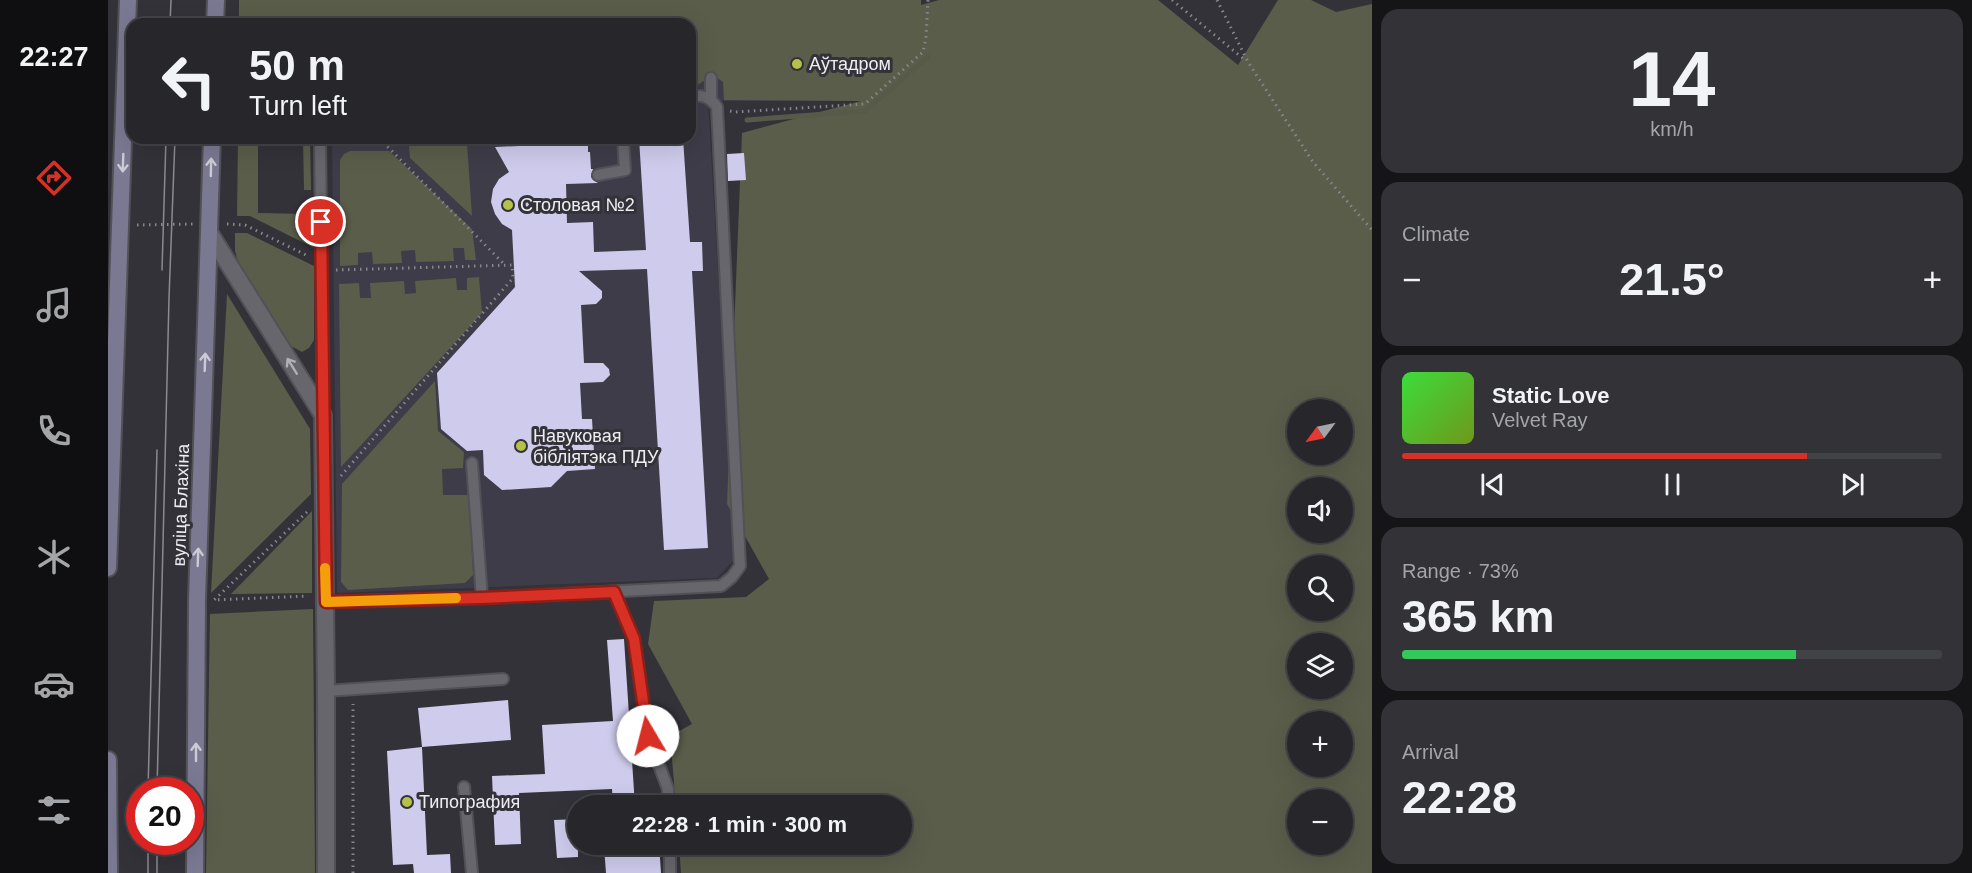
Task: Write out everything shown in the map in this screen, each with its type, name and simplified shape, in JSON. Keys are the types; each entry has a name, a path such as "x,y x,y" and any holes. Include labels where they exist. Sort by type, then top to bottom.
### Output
{"main road":[{"path":"127,18 128,0"},
{"path":"215,18 216,0"},
{"path":"108,568 126,66"},
{"name":"вуліца Блахіна","path":"195,873 197,600 212,144"},
{"path":"108,251 121,230"},
{"path":"108,760 109,873"}],"street":[{"path":"210,229 323,415 327,691 326,873"}],"lane":[{"path":"325,599 482,598 614,592 721,586 732,577 740,566 711,78"},
{"path":"696,96 704,95 714,103"},
{"path":"320,144 323,415"},
{"path":"598,175 625,170 623,144"},
{"path":"472,463 482,598"},
{"path":"614,592 634,639 648,736 668,789 668,795"},
{"path":"327,691 503,679"},
{"path":"464,787 472,873"},
{"path":"670,855 670,873"}],"path":[{"path":"714,103 735,112 865,104 923,52 928,0"},
{"path":"1172,0 1248,62"},
{"path":"1217,0 1248,62 1313,162 1372,230"},
{"path":"386,144 505,265"},
{"path":"121,230 155,226 210,229 244,225 338,271 512,265 513,278 325,494 214,600 325,599"},
{"path":"353,873 354,690"}],"shaded area":[{"path":"607,0 921,0 919,50 864,101 708,101 735,559 717,578 337,593 332,144 696,144 696,18 400,18"}],"green space":[{"path":"239,0 921,0 921,5 939,0 1158,0 1238,65 1278,0 1311,0 1336,12 1372,4 1372,873 681,873 680,855 912,855 912,795 675,795 670,736 692,724 648,644 654,601 746,597 769,579 727,504 742,133 861,101 724,100 723,82 716,77 696,85 696,18 239,18"},
{"path":"238,144 258,144 258,213 309,214 314,225 314,248 250,216 237,216"},
{"path":"303,144 310,144 311,190 304,190"},
{"path":"467,144 472,216 410,158 409,146"},
{"path":"350,151 389,151 472,229 476,260 465,260 464,248 453,248 454,261 416,262 415,250 401,251 402,263 373,264 372,252 358,253 358,265 340,266 340,160"},
{"path":"235,233 247,233 314,266 314,340 309,348 302,352 289,345 240,269 235,251"},
{"path":"479,277 482,313 341,467 339,284 359,283 360,298 371,298 370,283 404,281 405,294 416,293 415,281 456,278 457,290 467,290 467,278"},
{"path":"227,294 310,429 311,494 211,593"},
{"path":"435,381 438,431 464,452 463,468 442,469 443,495 469,495 473,575 465,583 348,590 341,582 342,484"},
{"path":"312,511 312,593 231,594"},
{"path":"313,609 315,873 206,873 210,614"}],"building":[{"path":"588,144 591,169 593,169 591,177 598,183 566,184 567,223 593,222 594,252 646,250 639,144 683,144 690,242 702,242 703,271 692,271 708,548 664,550 647,269 579,271 602,291 602,298 596,304 581,305 584,363 603,363 609,369 610,375 603,382 580,383 582,419 592,419 595,469 567,471 551,487 502,490 484,475 483,450 467,451 441,429 437,373 515,287 512,230 502,224 491,202 493,189 499,179 509,172 495,147"},
{"path":"744,153 746,180 728,181 727,154"},
{"path":"624,639 634,795 612,795 612,789 519,793 521,844 495,845 492,776 545,774 542,725 613,721 607,640"},
{"path":"508,700 511,740 422,747 418,708"},
{"name":"Типография","path":"422,747 427,855 450,854 451,873 414,873 413,864 393,865 387,751"},
{"path":"567,819 567,855 578,855 578,857 557,858 554,820"},
{"path":"605,855 660,855 661,873 606,873"}],"waterway":[{"path":"747,120 865,111 928,57"}],"tram line":[{"path":"170,18 171,0"},
{"path":"162,270 166,144"},
{"path":"157,777 175,144"},
{"path":"148,777 157,450"},
{"path":"148,855 148,873"},
{"path":"157,855 157,873"}],"slow traffic":[{"path":"325,568 326,602 456,598"}],"place":[{"name":"Аўтадром","path":"797,64"},
{"name":"Столовая №2","path":"508,205"},
{"name":"Навуковая бібліятэка ПДУ","path":"521,446"},
{"name":"Типография","path":"407,802"}],"route":[{"path":"321,222 326,602 614,592 634,639 648,736"}]}
